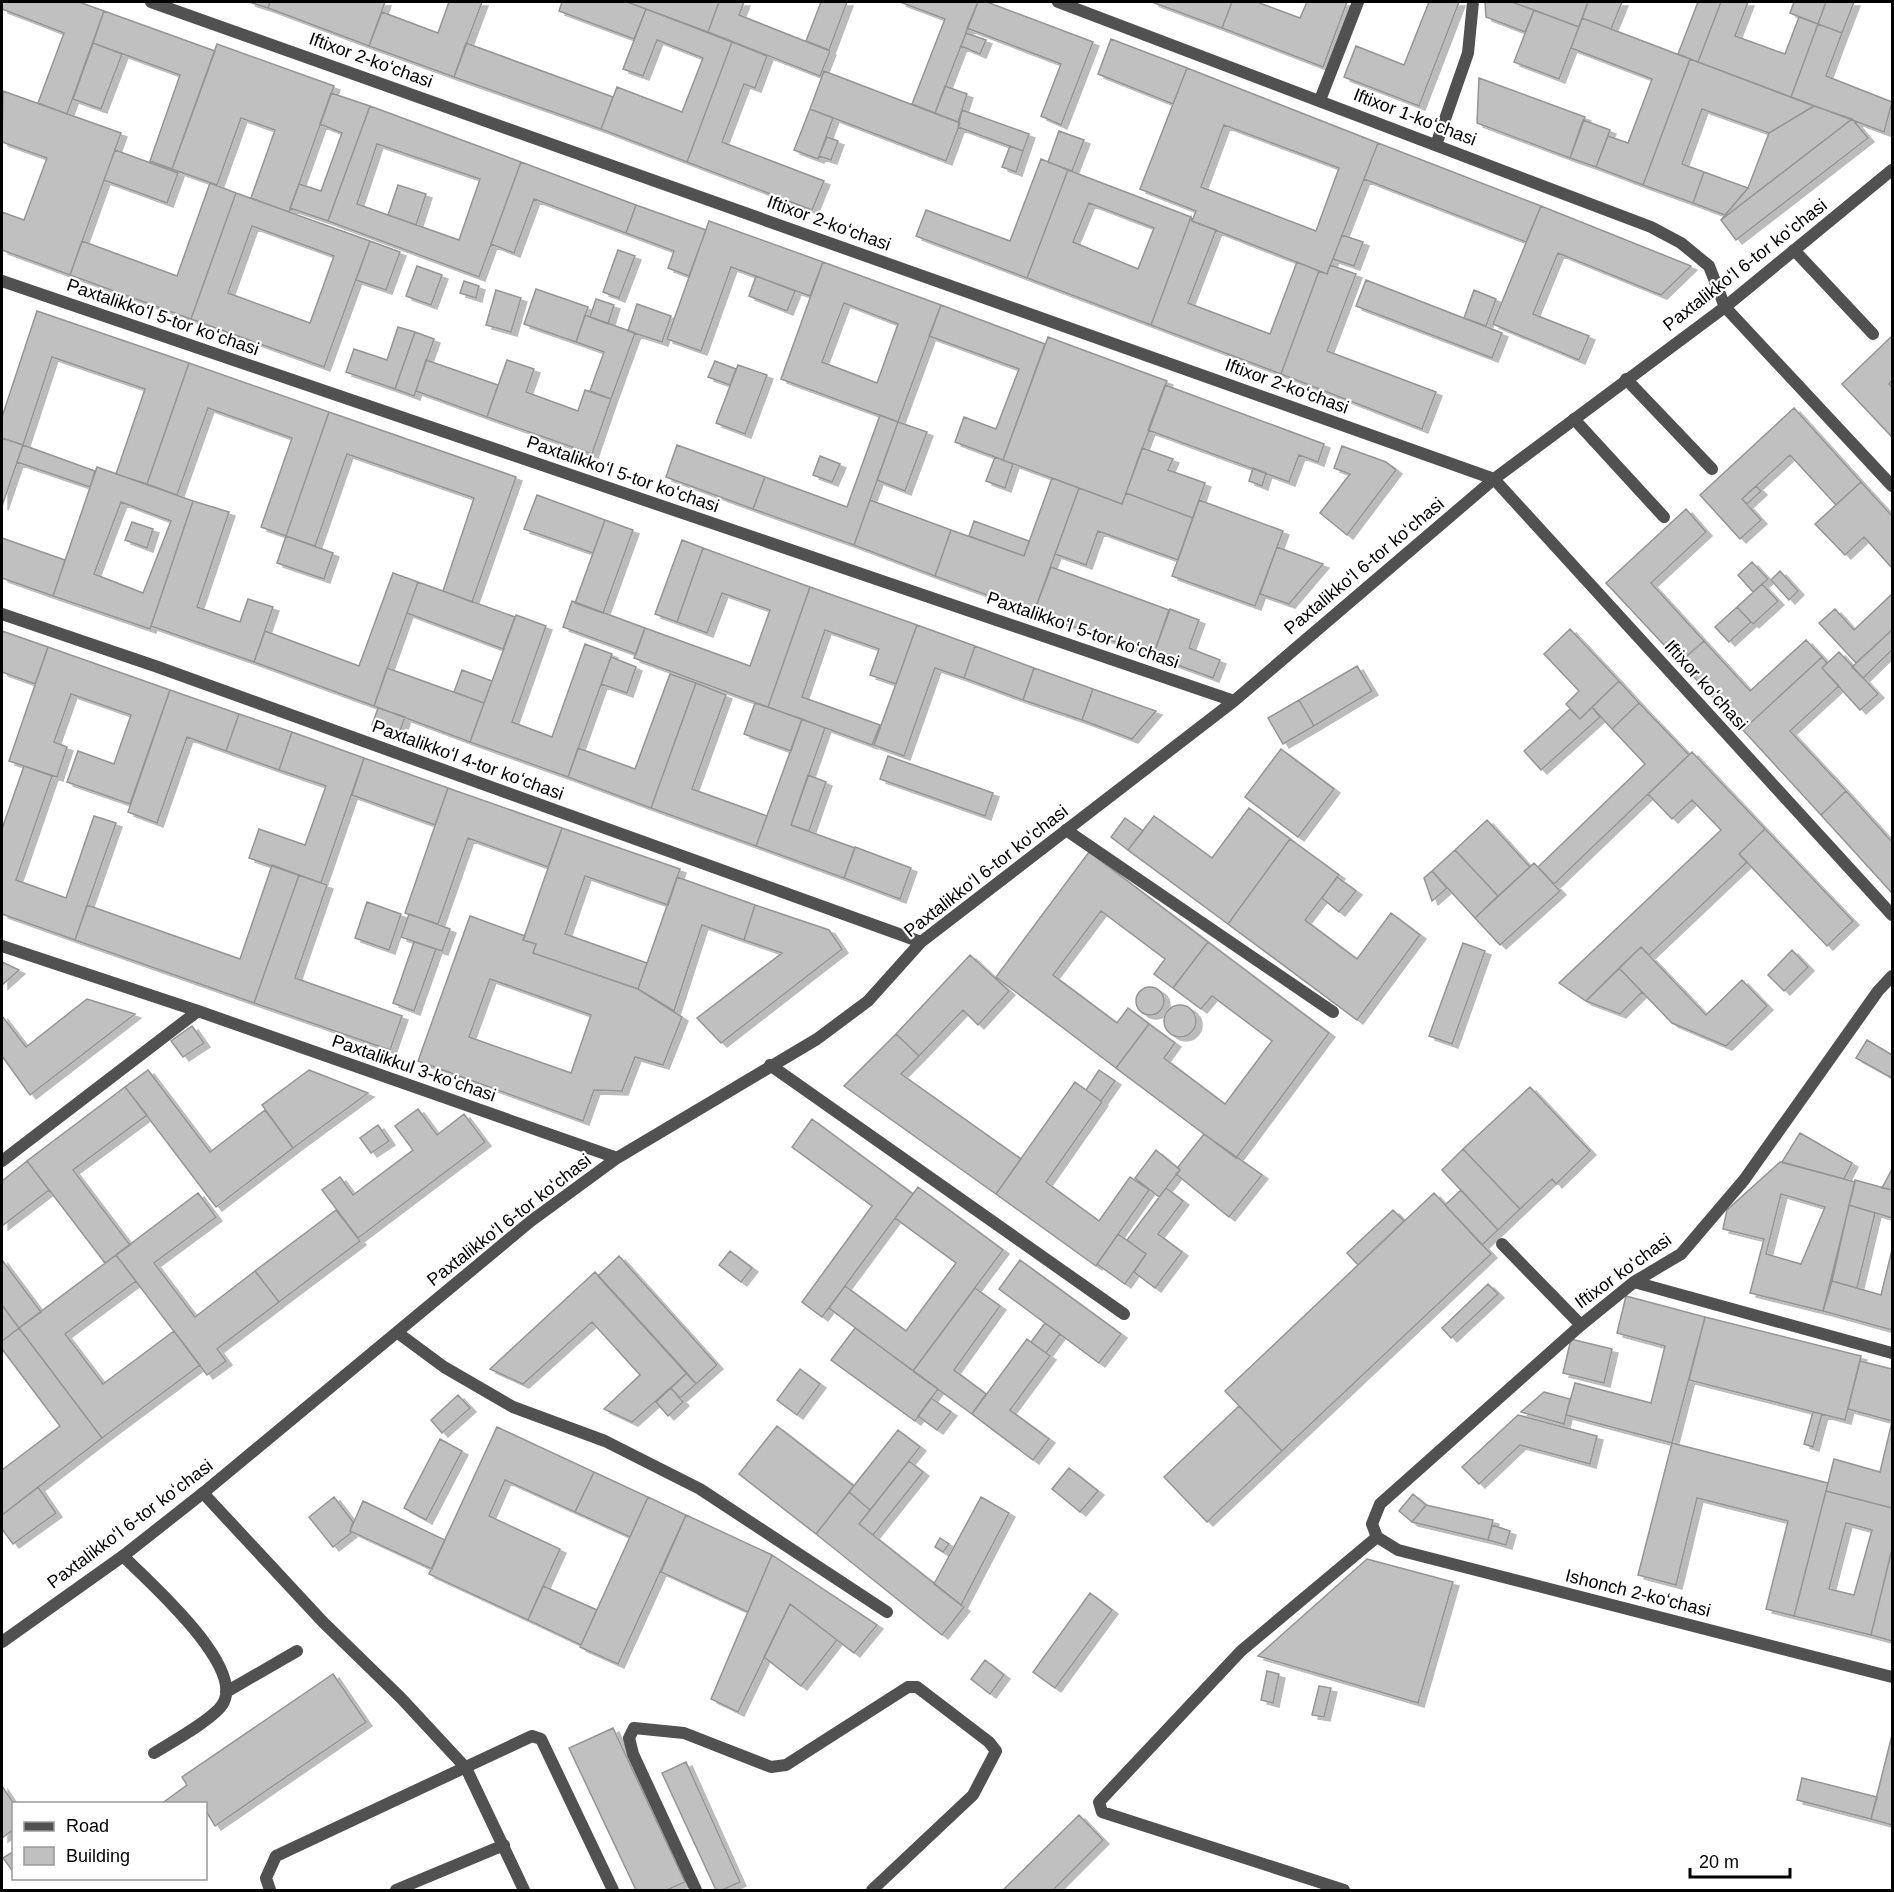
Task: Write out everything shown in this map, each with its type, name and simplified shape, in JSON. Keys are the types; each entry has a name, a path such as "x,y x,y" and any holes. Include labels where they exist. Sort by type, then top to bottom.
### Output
{"street":[{"name":"Iftixor 2-koʻchasi","path":"151,2 1494,479"},
{"name":"Iftixor 1-koʻchasi","path":"1058,2 1652,227 1681,243 1709,266 1725,307"},
{"path":"1320,100 1358,2"},
{"path":"1436,145 1468,53 1473,2"},
{"name":"Paxtalikkoʻl 6-tor koʻchasi","path":"2,1642 123,1556 203,1493 531,1221 617,1158 817,1039 868,1001 921,942 1234,700 1494,479 1725,307 1893,170"},
{"path":"1794,250 1873,334"},
{"name":"Paxtalikkoʻl 5-tor koʻchasi","path":"2,281 1234,700"},
{"path":"1725,307 1893,486"},
{"path":"1626,379 1712,469"},
{"path":"1574,419 1664,517"},
{"name":"Iftixor koʻchasi","path":"1494,479 1893,915"},
{"name":"Paxtalikkoʻl 4-tor koʻchasi","path":"2,614 155,666 921,942"},
{"path":"1066,830 1333,1012"},
{"name":"Paxtalikkul 3-koʻchasi","path":"2,946 198,1011 617,1158"},
{"name":"Iftixor koʻchasi","path":"1377,1537 1372,1524 1380,1504 1581,1325 1634,1282 1681,1254 1744,1180 1878,991 1893,976"},
{"path":"2,1161 198,1011"},
{"path":"770,1065 1124,1314"},
{"path":"1502,1244 1581,1325"},
{"path":"1634,1282 1893,1353"},
{"path":"398,1333 444,1367 513,1407 604,1441 700,1489 887,1612"},
{"path":"203,1493 323,1622 401,1698 466,1768 524,1890"},
{"path":"1344,1890 1102,1812 1099,1802 1241,1651 1377,1537"},
{"name":"Ishonch 2-koʻchasi","path":"1377,1537 1398,1550 1893,1677"},
{"path":"123,1556 171,1603 215,1656 224,1677 226,1692 222,1706 154,1753"},
{"path":"226,1692 297,1651"},
{"path":"696,1890 633,1754 629,1738 634,1728 684,1733 771,1767 786,1765 908,1687 917,1687 989,1742 996,1751 973,1795 872,1890"},
{"path":"270,1890 266,1878 276,1856 532,1736 541,1739 613,1890"},
{"path":"396,1890 504,1845"}],"building":[{"path":"2,2 79,2 104,11 67,114 38,103 64,33 2,9"},
{"path":"249,2 270,2 268,8"},
{"path":"270,2 385,2 369,46 268,8"},
{"path":"449,2 482,2 454,77 369,46 382,12 438,33"},
{"path":"562,2 627,2 646,9 634,39 559,11"},
{"path":"627,2 719,2 708,32"},
{"path":"719,2 744,2 739,15 830,51 820,76 708,32"},
{"path":"821,2 847,2 829,50 806,41"},
{"path":"900,2 978,2 935,113 912,104 945,19"},
{"path":"978,2 987,2 1093,42 1061,125 1041,116 1061,64 967,28"},
{"path":"1152,2 1232,2 1222,28"},
{"path":"1232,2 1257,2 1300,18 1307,2 1347,2 1323,67 1222,28"},
{"path":"1429,2 1459,2 1419,106 1344,77 1356,46 1404,65"},
{"path":"1485,2 1512,2 1534,10 1525,32 1486,17"},
{"path":"1512,2 1588,2 1579,27"},
{"path":"1588,2 1622,2 1611,29 1582,18"},
{"path":"1698,2 1721,2 1698,62 1678,54"},
{"path":"1721,2 1748,2 1735,36 1785,54 1799,17 1818,24 1791,97 1698,62"},
{"path":"1794,2 1826,2 1818,24 1790,13"},
{"path":"1826,2 1854,2 1842,33 1818,24"},
{"path":"646,9 732,42 687,162 601,129 617,87 682,112 703,58 657,40 643,76 623,69"},
{"path":"1534,10 1579,27 1559,79 1514,62"},
{"path":"104,11 215,51 172,169 150,161 180,75 93,43"},
{"path":"1582,18 1690,59 1643,185 1596,167 1608,136 1628,143 1652,79 1571,48"},
{"path":"1818,24 1842,33 1826,76 1892,102 1884,132 1791,97"},
{"path":"966,33 986,40 980,54 961,46"},
{"path":"1111,39 1187,68 1173,104 1098,74"},
{"path":"732,42 767,56 755,88 744,84 722,142 824,181 812,210 687,162"},
{"path":"93,43 122,54 101,109 73,99"},
{"path":"466,43 613,97 601,129 454,77"},
{"path":"217,44 334,86 289,212 251,198 275,130 241,118 217,185 172,169"},
{"path":"1690,59 1814,106 1769,133 1702,109 1682,164 1704,172 1693,203 1643,185"},
{"path":"1187,68 1378,143 1327,274 1192,221 1196,211 1140,189","holes":["1224,125 1339,168 1316,231 1201,187"]},
{"path":"824,71 960,123 946,161 810,109"},
{"path":"1479,78 1585,117 1570,158 1477,123"},
{"path":"945,86 967,94 958,122 935,113"},
{"path":"3,91 121,133 70,275 2,250 2,212 24,220 47,158 2,142"},
{"path":"331,93 370,106 328,221 290,208 299,184 321,191 342,133 320,124"},
{"path":"370,106 521,162 479,277 328,221","holes":["377,144 480,179 459,240 357,204"]},
{"path":"1814,106 1852,119 1721,220 1748,188 1769,133"},
{"path":"810,109 833,118 818,159 794,150"},
{"path":"962,110 1029,134 1023,151 958,127"},
{"path":"1852,119 1868,138 1736,240 1721,220"},
{"path":"1583,120 1610,130 1596,167 1570,158"},
{"path":"1059,131 1084,140 1072,171 1048,162"},
{"path":"827,137 838,141 831,160 819,156"},
{"path":"1378,143 1541,206 1526,242 1364,179"},
{"path":"1010,146 1023,151 1016,172 1002,167"},
{"path":"115,150 178,173 167,203 104,180"},
{"path":"1041,159 1068,170 1027,278 916,236 926,210 1010,241"},
{"path":"521,162 636,205 626,233 534,199 514,253 491,244"},
{"path":"1068,170 1191,217 1151,325 1027,278","holes":["1089,203 1154,228 1138,269 1073,242"]},
{"path":"1704,172 1748,188 1725,215 1693,203"},
{"path":"210,183 236,193 191,319 70,275 82,241 177,276"},
{"path":"398,185 426,194 416,225 388,215"},
{"path":"236,193 370,241 324,367 191,319","holes":["252,226 334,256 310,323 228,293"]},
{"path":"636,205 706,230 689,276 668,268 674,251 626,233"},
{"path":"1541,206 1691,266 1661,295 1558,253 1533,314 1589,336 1579,360 1493,324"},
{"path":"1191,217 1192,221 1216,230 1188,303 1270,334 1297,262 1319,271 1281,374 1151,325"},
{"path":"709,221 823,262 810,296 731,267 701,351 667,339"},
{"path":"1342,235 1363,242 1354,266 1333,259"},
{"path":"370,241 400,252 386,290 356,280"},
{"path":"618,250 635,256 619,298 603,292"},
{"path":"823,262 941,305 898,422 781,379","holes":["844,303 898,324 877,383 822,362"]},
{"path":"1330,265 1356,274 1327,351 1436,392 1422,429 1281,374 1319,271 1327,274"},
{"path":"417,266 442,275 431,305 406,296"},
{"path":"756,276 795,291 787,311 749,296"},
{"path":"1366,280 1502,333 1492,358 1356,306"},
{"path":"464,281 479,286 476,298 460,293"},
{"path":"536,289 588,307 576,342 524,324"},
{"path":"496,290 521,298 511,332 486,325"},
{"path":"1474,290 1496,299 1486,326 1464,318"},
{"path":"596,299 614,305 608,324 590,317"},
{"path":"637,304 671,316 662,342 628,331"},
{"path":"941,305 1045,344 1003,460 955,442 964,417 996,429 1019,369 929,336"},
{"path":"37,311 189,363 147,484 116,474 145,389 52,357 23,445 2,438 2,417"},
{"path":"585,315 635,333 611,399 590,391 604,352 576,342"},
{"path":"398,327 415,332 395,389 346,372 354,349 387,360"},
{"path":"415,332 434,339 414,396 395,389"},
{"path":"1892,336 1892,380 1889,384 1892,387 1892,437 1842,384"},
{"path":"1048,337 1167,381 1122,504 1003,460"},
{"path":"426,360 498,385 487,417 416,391"},
{"path":"507,360 534,369 526,392 578,411 585,390 611,399 592,454 487,417"},
{"path":"715,361 736,369 730,385 708,377"},
{"path":"189,363 329,412 286,536 261,527 292,438 208,408 177,495 147,484"},
{"path":"738,365 767,375 745,434 716,423"},
{"path":"1165,385 1324,444 1318,462 1299,455 1289,482 1148,430"},
{"path":"1794,408 1861,482 1836,505 1790,455 1742,499 1761,520 1740,539 1700,495"},
{"path":"329,412 516,477 472,602 443,591 474,498 347,454 315,546 286,536"},
{"path":"880,415 898,422 854,545 753,509 765,477 847,507"},
{"path":"898,422 927,432 905,491 877,480"},
{"path":"2,438 23,445 2,506"},
{"path":"23,445 95,471 90,487 17,462"},
{"path":"677,445 765,477 753,509 666,477"},
{"path":"1342,446 1386,462 1396,470 1347,535 1320,513 1350,474 1334,468"},
{"path":"1142,448 1173,459 1168,470 1205,483 1193,518 1126,493"},
{"path":"820,456 840,464 832,482 813,475"},
{"path":"995,457 1013,464 1005,488 986,481"},
{"path":"97,467 193,501 150,629 53,596","holes":["121,502 171,521 143,593 94,574"]},
{"path":"1253,468 1266,473 1262,486 1249,481"},
{"path":"1052,478 1079,488 1034,612 935,576 951,530 1024,556"},
{"path":"1861,482 1892,516 1892,568 1864,537 1845,555 1815,524"},
{"path":"1756,486 1761,491 1747,504 1742,499"},
{"path":"1079,488 1122,504 1126,493 1193,518 1178,560 1098,531 1086,565 1055,554"},
{"path":"537,495 605,520 593,553 524,529"},
{"path":"870,500 951,530 935,576 854,545"},
{"path":"1199,500 1283,531 1255,606 1172,576"},
{"path":"193,501 229,512 197,607 240,622 248,599 273,607 254,662 151,626"},
{"path":"1686,509 1706,532 1651,583 1704,641 1680,662 1606,583"},
{"path":"605,520 633,530 603,613 575,603"},
{"path":"974,521 1029,541 1024,556 969,536"},
{"path":"132,522 153,529 147,548 125,540"},
{"path":"286,536 333,553 324,579 277,563"},
{"path":"2,538 65,560 53,596 2,578"},
{"path":"682,540 703,548 677,622 655,614"},
{"path":"1277,547 1323,564 1289,604 1260,594"},
{"path":"703,548 810,587 768,707 634,658 645,628 750,666 770,610 722,593 707,633 677,622"},
{"path":"1752,562 1768,579 1753,592 1738,575"},
{"path":"1051,567 1169,610 1153,656 1034,612"},
{"path":"1780,571 1798,591 1789,600 1771,580"},
{"path":"393,573 418,582 374,706 254,662 265,631 359,666"},
{"path":"418,582 515,617 503,649 407,613"},
{"path":"1762,584 1778,601 1753,624 1737,607"},
{"path":"810,587 917,625 896,684 870,675 879,649 825,630 802,697 880,725 872,745 768,707"},
{"path":"1892,594 1892,630 1856,663 1819,623 1835,609 1854,630"},
{"path":"572,601 645,628 636,654 563,627"},
{"path":"1737,607 1751,622 1729,642 1715,627"},
{"path":"1170,609 1199,620 1189,648 1220,660 1213,678 1153,656"},
{"path":"516,615 546,626 512,722 552,737 585,644 612,654 568,777 470,742"},
{"path":"917,625 975,646 964,678 935,668 904,756 874,745"},
{"path":"1570,629 1619,681 1580,719 1566,704 1579,691 1544,654"},
{"path":"1892,630 1892,650 1863,678 1852,667"},
{"path":"2,631 48,647 35,684 2,672"},
{"path":"1806,640 1822,657 1743,730 1680,662 1704,641 1750,691"},
{"path":"975,646 1034,668 1023,700 964,678"},
{"path":"48,647 170,690 130,804 67,782 78,751 114,764 131,715 71,694 54,742 67,747 57,777 9,761"},
{"path":"1839,652 1878,694 1860,710 1822,668"},
{"path":"611,657 636,667 627,693 601,684"},
{"path":"1822,657 1827,663 1822,668 1839,686 1790,731 1846,791 1821,815 1743,730"},
{"path":"1357,666 1372,691 1314,726 1299,700"},
{"path":"387,668 484,703 470,742 374,706"},
{"path":"1034,668 1093,689 1082,720 1023,700"},
{"path":"462,670 492,681 484,703 454,692"},
{"path":"670,674 696,683 651,808 568,777 578,748 635,769"},
{"path":"1619,681 1639,703 1612,729 1592,707"},
{"path":"696,683 726,695 692,789 767,816 756,846 651,808"},
{"path":"1093,689 1156,711 1132,739 1082,720"},
{"path":"170,690 239,714 226,751 187,737 157,823 128,812"},
{"path":"1299,700 1314,726 1283,744 1268,718"},
{"path":"755,703 802,719 791,751 744,734"},
{"path":"1639,703 1689,755 1554,884 1538,867 1645,764 1612,729"},
{"path":"1592,707 1600,717 1541,770 1524,751 1570,709 1580,719"},
{"path":"378,708 405,717 399,734 372,725"},
{"path":"239,714 292,732 279,770 226,751"},
{"path":"802,719 825,728 791,825 855,848 844,878 756,846"},
{"path":"292,732 364,758 321,883 249,858 259,829 305,845 326,786 279,770"},
{"path":"1281,749 1334,789 1298,837 1245,797"},
{"path":"1692,752 1765,829 1739,854 1747,862 1649,955 1641,947 1586,1001 1559,983 1721,830 1692,800 1672,819 1648,794"},
{"path":"888,756 993,793 985,816 880,779"},
{"path":"364,758 448,788 435,825 352,795"},
{"path":"24,766 52,776 16,880 66,898 94,816 116,823 75,940 2,914 2,829"},
{"path":"808,775 826,782 809,831 791,825"},
{"path":"448,788 562,828 548,867 468,838 438,924 405,913"},
{"path":"1846,791 1892,842 1892,893 1821,815"},
{"path":"1249,808 1290,839 1228,924 1128,850 1154,816 1212,858"},
{"path":"1125,818 1143,831 1128,850 1111,837"},
{"path":"1487,820 1530,867 1498,896 1455,850"},
{"path":"562,828 680,869 668,905 585,876 565,934 647,963 638,989 533,953 536,944 523,940"},
{"path":"1765,829 1853,921 1827,946 1739,854"},
{"path":"1290,839 1339,875 1305,920 1357,959 1391,913 1420,935 1357,1020 1228,924"},
{"path":"855,847 911,868 900,899 844,878"},
{"path":"1455,850 1498,896 1475,918 1432,871"},
{"path":"1089,852 1208,942 1173,988 1154,974 1165,959 1101,911 1053,975 1117,1023 1128,1008 1149,1024 1116,1068 996,977"},
{"path":"1534,863 1560,891 1500,945 1475,918"},
{"path":"272,865 299,875 254,1003 75,940 87,905 240,959"},
{"path":"1432,871 1447,888 1432,901 1424,878"},
{"path":"299,875 327,885 295,978 402,1016 390,1050 254,1003"},
{"path":"677,877 755,905 744,940 702,925 674,1011 638,989"},
{"path":"1337,877 1356,891 1339,912 1322,898"},
{"path":"367,902 401,914 389,950 355,938"},
{"path":"755,905 829,930 842,949 721,1043 697,1018 782,953 744,940"},
{"path":"409,914 450,929 442,951 401,937"},
{"path":"470,916 525,936 523,940 536,944 533,953 638,989 682,1017 663,1065 635,1057 622,1091 594,1090 583,1121 418,1061","holes":["490,979 591,1015 571,1073 469,1037"]},
{"path":"414,942 436,949 414,1011 393,1003"},
{"path":"1208,942 1329,1033 1236,1158 1116,1068 1149,1024 1175,1043 1164,1058 1225,1104 1272,1041 1212,996 1201,1009 1173,988"},
{"path":"1463,943 1485,951 1452,1044 1429,1036"},
{"path":"1641,947 1706,1015 1742,980 1767,1006 1726,1046 1672,1023 1619,968"},
{"path":"1792,950 1808,967 1784,991 1768,975"},
{"path":"970,955 1009,991 978,1025 963,1010 919,1056 896,1034"},
{"path":"2,962 19,970 2,985"},
{"path":"1619,968 1642,992 1620,1014 1586,1001"},
{"path":"1150,987 1160,991 1164,1001 1160,1011 1150,1015 1140,1011 1136,1001 1140,991"},
{"path":"87,999 135,1014 30,1095 2,1056 2,1016 26,1047"},
{"path":"1180,1005 1191,1010 1196,1021 1191,1032 1180,1037 1169,1032 1164,1021 1169,1010"},
{"path":"192,1026 204,1043 183,1057 171,1041"},
{"path":"896,1034 919,1056 901,1074 1021,1159 996,1194 844,1086"},
{"path":"1867,1040 1892,1055 1892,1078 1856,1058"},
{"path":"148,1070 210,1152 265,1110 293,1148 216,1207 125,1087"},
{"path":"309,1070 368,1093 293,1148 262,1105"},
{"path":"1099,1070 1115,1081 1101,1101 1086,1090"},
{"path":"1075,1082 1102,1102 1046,1182 1099,1221 1130,1177 1149,1190 1096,1266 996,1194"},
{"path":"125,1087 147,1115 73,1170 130,1245 105,1263 27,1161"},
{"path":"1530,1087 1590,1151 1556,1184 1552,1179 1520,1209 1463,1149"},
{"path":"418,1109 437,1135 464,1114 485,1142 358,1238 322,1190 340,1177 353,1195 413,1150 395,1126"},
{"path":"812,1119 913,1194 822,1317 802,1302 872,1206 792,1147"},
{"path":"378,1125 389,1141 371,1153 360,1138"},
{"path":"1800,1133 1852,1163 1844,1179 1782,1162"},
{"path":"1204,1134 1262,1175 1229,1217 1176,1174 1180,1170 1178,1167"},
{"path":"1463,1149 1520,1209 1498,1230 1442,1170"},
{"path":"1156,1150 1180,1170 1159,1197 1135,1178"},
{"path":"27,1161 49,1190 2,1226 2,1181"},
{"path":"1780,1162 1855,1182 1823,1311 1750,1293 1764,1239 1723,1229 1727,1210","holes":["1781,1194 1825,1207 1801,1264 1766,1254"]},
{"path":"1892,1169 1892,1190 1882,1188"},
{"path":"1855,1180 1892,1190 1892,1218 1849,1205"},
{"path":"918,1187 1003,1250 913,1371 829,1308 845,1286 906,1331 956,1263 895,1218"},
{"path":"1166,1188 1183,1201 1158,1234 1182,1252 1155,1288 1134,1272 1146,1254 1127,1240"},
{"path":"1461,1190 1498,1230 1482,1245 1445,1205"},
{"path":"198,1193 216,1217 154,1263 195,1317 255,1271 279,1302 217,1349 226,1361 207,1375 116,1255"},
{"path":"1434,1193 1491,1254 1282,1451 1225,1391"},
{"path":"1849,1205 1875,1213 1857,1288 1832,1281"},
{"path":"336,1210 360,1241 279,1302 255,1271"},
{"path":"1393,1210 1404,1221 1358,1265 1347,1253"},
{"path":"1118,1234 1146,1254 1125,1284 1097,1264"},
{"path":"1892,1250 1892,1330 1823,1311 1832,1281 1881,1295"},
{"path":"730,1251 752,1268 741,1282 719,1265"},
{"path":"116,1255 136,1281 65,1334 103,1384 174,1331 200,1365 102,1438 19,1328"},
{"path":"619,1256 717,1365 696,1384 598,1276"},
{"path":"2,1260 41,1312 19,1328 2,1305"},
{"path":"1020,1260 1121,1334 1099,1363 999,1289"},
{"path":"595,1272 687,1373 632,1422 604,1409 640,1375 592,1322 523,1384 490,1369"},
{"path":"1488,1284 1498,1294 1451,1338 1442,1328"},
{"path":"975,1288 1000,1306 954,1370 986,1394 972,1414 913,1371"},
{"path":"1626,1296 1705,1317 1672,1443 1566,1415 1575,1383 1651,1403 1665,1346 1617,1333"},
{"path":"2,1305 19,1328 2,1341"},
{"path":"1705,1317 1861,1356 1845,1420 1689,1380"},
{"path":"1045,1323 1060,1334 1046,1353 1031,1342"},
{"path":"19,1328 102,1438 2,1515 2,1470 60,1426 2,1349 2,1341"},
{"path":"855,1328 938,1389 915,1421 831,1360"},
{"path":"1027,1339 1050,1356 1010,1410 1049,1439 1033,1460 972,1414"},
{"path":"1571,1339 1612,1349 1604,1383 1563,1373"},
{"path":"1860,1361 1892,1369 1892,1421 1848,1409"},
{"path":"800,1369 820,1384 797,1415 777,1400"},
{"path":"687,1373 696,1384 680,1398 671,1388"},
{"path":"671,1388 683,1402 668,1416 656,1402"},
{"path":"1544,1392 1570,1399 1564,1424 1521,1412"},
{"path":"458,1395 470,1408 442,1433 431,1420"},
{"path":"931,1398 951,1412 937,1430 918,1416"},
{"path":"1239,1406 1282,1451 1207,1522 1164,1477"},
{"path":"1813,1412 1822,1414 1813,1447 1804,1444"},
{"path":"1518,1415 1597,1436 1590,1464 1520,1445 1479,1484 1462,1467"},
{"path":"1892,1422 1892,1508 1826,1491 1834,1459 1880,1472"},
{"path":"777,1426 854,1486 816,1534 739,1474"},
{"path":"497,1427 594,1472 575,1512 505,1480 489,1516 560,1549 528,1620 429,1574"},
{"path":"898,1430 920,1447 870,1510 849,1492"},
{"path":"440,1439 462,1451 426,1520 404,1508"},
{"path":"1672,1443 1828,1483 1794,1616 1766,1609 1788,1521 1697,1498 1676,1585 1638,1575"},
{"path":"909,1461 923,1472 873,1535 859,1524"},
{"path":"1069,1468 1098,1491 1080,1512 1052,1489"},
{"path":"594,1472 648,1497 630,1537 575,1512"},
{"path":"38,1487 56,1513 13,1544 2,1529 2,1515"},
{"path":"1826,1491 1892,1508 1892,1549 1871,1635 1794,1616","holes":["1846,1523 1872,1530 1854,1595 1829,1589"]},
{"path":"849,1492 870,1510 859,1524 964,1607 942,1635 816,1534"},
{"path":"1413,1494 1426,1505 1412,1522 1399,1511"},
{"path":"334,1497 353,1522 351,1533 333,1547 309,1517"},
{"path":"648,1497 686,1515 618,1664 580,1647"},
{"path":"981,1497 1009,1513 961,1605 934,1584"},
{"path":"363,1501 445,1540 432,1569 350,1531"},
{"path":"1426,1505 1493,1520 1488,1540 1412,1522"},
{"path":"686,1515 772,1555 748,1612 661,1572"},
{"path":"1492,1525 1510,1531 1506,1545 1488,1540"},
{"path":"940,1538 949,1544 943,1552 935,1547"},
{"path":"1892,1549 1892,1641 1871,1635"},
{"path":"772,1555 877,1625 854,1653 790,1604 738,1712 711,1699"},
{"path":"1367,1559 1453,1582 1418,1703 1258,1656"},
{"path":"543,1586 597,1610 581,1645 528,1620"},
{"path":"1090,1593 1112,1610 1055,1688 1033,1672"},
{"path":"790,1604 837,1640 801,1686 764,1657"},
{"path":"985,1660 1004,1675 990,1694 971,1679"},
{"path":"1267,1671 1279,1674 1273,1703 1261,1700"},
{"path":"333,1674 366,1722 215,1826 207,1813 207,1802 164,1802 187,1785 182,1777"},
{"path":"1319,1686 1331,1688 1324,1717 1312,1715"},
{"path":"613,1728 685,1882 667,1890 636,1890 569,1748"},
{"path":"1892,1735 1892,1825 1871,1819"},
{"path":"686,1762 740,1882 722,1890 716,1890 662,1773"},
{"path":"1802,1778 1877,1797 1871,1819 1797,1800"},
{"path":"2,1786 13,1802 12,1830 2,1838"},
{"path":"1079,1815 1103,1840 1053,1890 1003,1890"},
{"path":"12,1852 12,1870 3,1858"}]}
